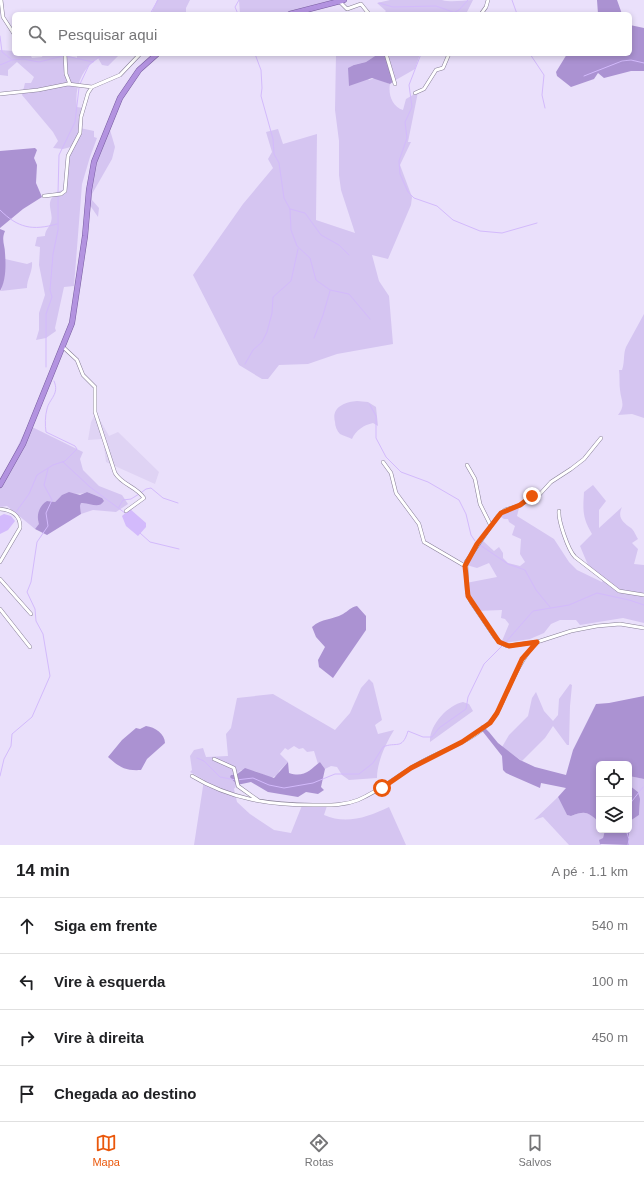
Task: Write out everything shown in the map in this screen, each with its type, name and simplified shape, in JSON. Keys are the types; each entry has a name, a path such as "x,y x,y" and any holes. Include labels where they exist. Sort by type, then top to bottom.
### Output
{"highway":[{"path":"298,12 342,1"},
{"path":"0,485 23,444 72,323 78,295 89,190 94,162 120,98 139,70 156,56"}],"street":[{"path":"0,0 2,17 12,31"},
{"path":"483,12 486,8 488,0"},
{"path":"342,1 347,8 361,4 367,12"},
{"path":"65,56 66,74 70,84"},
{"path":"0,94 70,84 92,87 120,75 138,56"},
{"path":"387,56 395,84"},
{"path":"415,93 424,89 436,70 443,68 448,56"},
{"path":"44,196 61,194 65,191 68,156 80,133 81,117 88,93 92,87"},
{"path":"63,347 77,360 83,375 95,387 95,412 109,450 112,467 117,477 122,482 139,491 144,498 126,511"},
{"path":"601,438 594,448 572,469 551,482 540,494 532,496 520,505 501,513 467,559 465,566 467,592 471,602 494,636 502,644 507,646 537,642 571,631 597,626 620,624 644,628"},
{"path":"383,462 391,473 396,492 419,524 424,542 465,566"},
{"path":"467,465 475,479 480,504 491,526"},
{"path":"0,509 13,512 19,518 21,524 17,534 0,562"},
{"path":"559,511 559,522 564,530 570,551 575,557 618,591 644,595"},
{"path":"0,579 31,614"},
{"path":"0,609 30,647"},
{"path":"192,776 213,788 232,796 260,802 288,805 328,805 344,804 357,800 378,790 417,764 462,742 482,729 494,718 522,659 537,642"},
{"path":"214,759 232,767 236,771 238,786 260,802"}],"shaded area":[{"path":"157,0 190,0 186,8 186,12 152,12"},
{"path":"239,0 334,0 287,12 240,12"},
{"path":"390,0 473,0 467,12 385,12 386,11 377,3"},
{"path":"597,0 617,0 621,12 598,12"},
{"path":"632,25 644,28 644,71 631,71 604,78 598,73 594,79 571,87 557,76 556,72 566,56 632,56"},
{"path":"0,50 12,51 12,56 31,56 32,58 42,56 66,56 77,58 77,56 118,56 108,66 102,65 98,58 92,62 80,79 76,100 77,107 83,108 80,128 94,131 94,137 97,138 82,184 74,286 64,287 55,328 56,331 46,338 36,340 39,330 39,313 45,295 39,265 40,247 35,246 37,237 45,236 52,219 50,205 51,198 56,193 64,189 71,147 63,149 53,148 58,141 53,132 22,95 25,83 31,83 34,77 17,62 8,70 8,76 0,75"},
{"path":"336,56 375,56 366,62 354,65 369,80 375,78 390,84 390,96 392,100 396,106 403,110 406,99 418,92 408,142 411,142 400,165 412,197 411,205 388,259 372,255 379,281 389,296 393,344 337,354 308,364 279,365 268,379 262,379 239,365 193,275 243,204 273,168 268,159 272,152 266,132 278,129 283,144 317,134 316,220 355,233 341,190 339,175 339,141 335,110"},
{"path":"375,56 386,56 394,81 390,84 372,78 349,86 348,68 366,62"},
{"path":"386,56 419,56 415,69 394,81"},
{"path":"129,90 122,100 110,130 115,147 112,159 92,194 92,200 99,208 98,217 87,201 88,185 121,95"},
{"path":"35,148 37,150 34,158 37,165 36,183 42,197 23,209 0,228 0,151"},
{"path":"0,229 5,231 3,240 5,250 5,273 0,291"},
{"path":"5,259 27,264 32,262 32,269 27,288 1,291 4,279"},
{"path":"644,314 644,418 632,414 618,415 622,408 619,370 622,370 626,347"},
{"path":"357,401 368,402 376,407 378,426 373,423 366,425 356,433 352,439 339,433 334,417 340,406"},
{"path":"96,413 109,436 118,432 159,472 155,484 106,462 103,439 88,440 91,422"},
{"path":"28,425 83,452 80,459 83,470 99,486 122,495 128,504 116,512 93,510 81,514 81,503 102,498 87,492 78,494 68,493 60,497 55,502 47,501 38,521 40,524 35,529 7,506 0,507 0,482"},
{"path":"593,485 606,501 599,510 599,528 622,507 620,514 622,519 632,529 638,539 632,543 638,549 634,564 644,565 644,623 623,618 580,625 576,620 560,620 551,624 544,633 530,639 505,643 502,641 509,624 505,619 501,618 502,610 477,611 469,596 466,583 497,577 489,563 477,568 463,564 467,562 481,539 494,551 499,547 503,553 503,558 508,563 520,566 525,562 520,554 521,539 512,535 515,526 509,522 508,519 504,519 498,515 520,504 517,516 554,539 569,562 577,570 602,582 604,579 588,565 580,546 592,534 585,518 583,504 584,492"},
{"path":"69,492 80,495 87,492 102,498 104,501 99,505 81,503 81,514 47,535 35,529 39,524 38,514 42,505 47,501 55,502 62,495"},
{"path":"130,509 146,523 146,527 138,536 126,526 122,516"},
{"path":"4,514 11,516 15,521 8,530 0,534 0,516"},
{"path":"357,606 366,616 366,630 333,678 319,667 318,660 325,647 316,637 312,627 320,622 339,616"},
{"path":"369,679 373,683 382,720 375,725 378,734 394,730 382,753 377,778 349,780 342,775 337,767 331,766 325,769 320,762 318,764 314,751 307,752 303,748 299,749 294,746 288,750 285,748 280,754 288,762 279,771 278,775 271,778 255,771 241,770 236,775 234,781 237,785 234,789 237,802 250,814 274,830 291,833 303,803 328,803 324,815 332,818 349,820 365,817 389,807 406,845 194,845 204,780 190,772 192,770 190,756 194,750 203,748 206,757 228,756 226,734 231,728 237,698 273,694 335,730 350,713 361,688"},
{"path":"570,684 572,685 569,745 567,745 553,726 545,738 522,761 502,747 509,735 528,716 532,698 536,692 544,711 553,721 558,715 559,699"},
{"path":"644,696 644,779 632,777 632,761 596,761 596,819 586,813 571,816 567,815 558,797 566,788 541,783 540,788 506,773 503,770 502,756 480,728 482,725 498,743 520,760 535,767 566,775 573,750 596,704"},
{"path":"463,702 469,704 473,711 430,742 433,729 440,717 451,707"},
{"path":"146,726 159,732 165,740 165,743 147,759 141,770 123,768 108,757 122,740 136,728 140,729"},
{"path":"288,762 289,773 299,775 310,770 320,762 325,769 321,787 324,790 318,794 306,792 298,797 268,792 251,782 237,785 230,777 231,775 236,775 245,768 274,778"},
{"path":"632,777 644,779 644,845 629,845 629,833 632,833 632,820 639,815 640,803 638,792 632,787"},
{"path":"632,787 638,792 640,799 639,815 632,820"},
{"path":"558,797 567,815 571,816 586,813 596,819 596,833 604,833 601,845 569,845 543,817 534,820"},
{"path":"604,833 629,833 629,845 600,844 599,840 603,838"}],"waterway":[{"path":"151,12 158,0"},
{"path":"237,12 235,7 239,0"},
{"path":"455,12 459,10 468,0"},
{"path":"512,0 516,12"},
{"path":"379,3 393,7 436,6 453,12"},
{"path":"0,36 2,52 11,59"},
{"path":"0,65 12,60 23,59 39,62 63,56"},
{"path":"66,56 93,62"},
{"path":"80,84 89,65 100,56"},
{"path":"256,56 261,70 261,96 273,139 274,154 279,163 284,198 290,209 291,230 297,246 310,258 316,280 330,290 349,294 370,319"},
{"path":"420,56 409,85 412,107 405,122 407,138 399,161 400,174 408,192 414,198 437,206 453,220 480,231 502,233 537,223"},
{"path":"531,56 544,75 542,95 545,108"},
{"path":"584,76 622,61 631,60 644,63"},
{"path":"58,193 59,155 75,122 79,88"},
{"path":"46,367 46,314 52,297 50,290 53,254 58,230 58,196"},
{"path":"290,209 305,213 321,235 339,245 349,255"},
{"path":"0,210 13,221 26,226 40,227 57,224"},
{"path":"245,364 253,350 262,342 267,332 272,313 273,297 291,281 298,249"},
{"path":"314,338 330,291"},
{"path":"16,512 29,494 37,475 53,465 65,461 77,449 75,446 46,432 46,411 55,393 56,386 54,381"},
{"path":"370,405 376,416 376,438 386,457 401,472 428,482 459,500 466,514 471,535 475,541"},
{"path":"63,462 90,487 125,513"},
{"path":"0,776 4,759 11,746 12,734 32,717 50,676 43,634 36,621 35,609 27,592 31,582 37,542 48,526 46,513 52,500 44,485 48,469"},
{"path":"142,492 151,488 163,498 178,503"},
{"path":"119,507 123,500 131,499 139,494"},
{"path":"140,533 150,542 179,549"},
{"path":"480,545 508,564 525,570 536,590 550,607"},
{"path":"505,643 533,611 569,605 597,593 644,605"},
{"path":"197,758 204,761 220,777 236,780 253,778 269,785 284,788 313,783 335,774 359,774 373,763 383,747 401,743 406,737 408,731 423,737 432,737 439,728 466,709 468,697 484,664 503,645"},
{"path":"632,801 643,787"},
{"path":"627,833 629,839 628,845"}],"route":[{"path":"382,788 411,768 462,742 490,723 497,713 522,659 537,642 509,646 499,642 468,596 465,566 467,559 480,539 501,513 520,505 532,496"}]}
